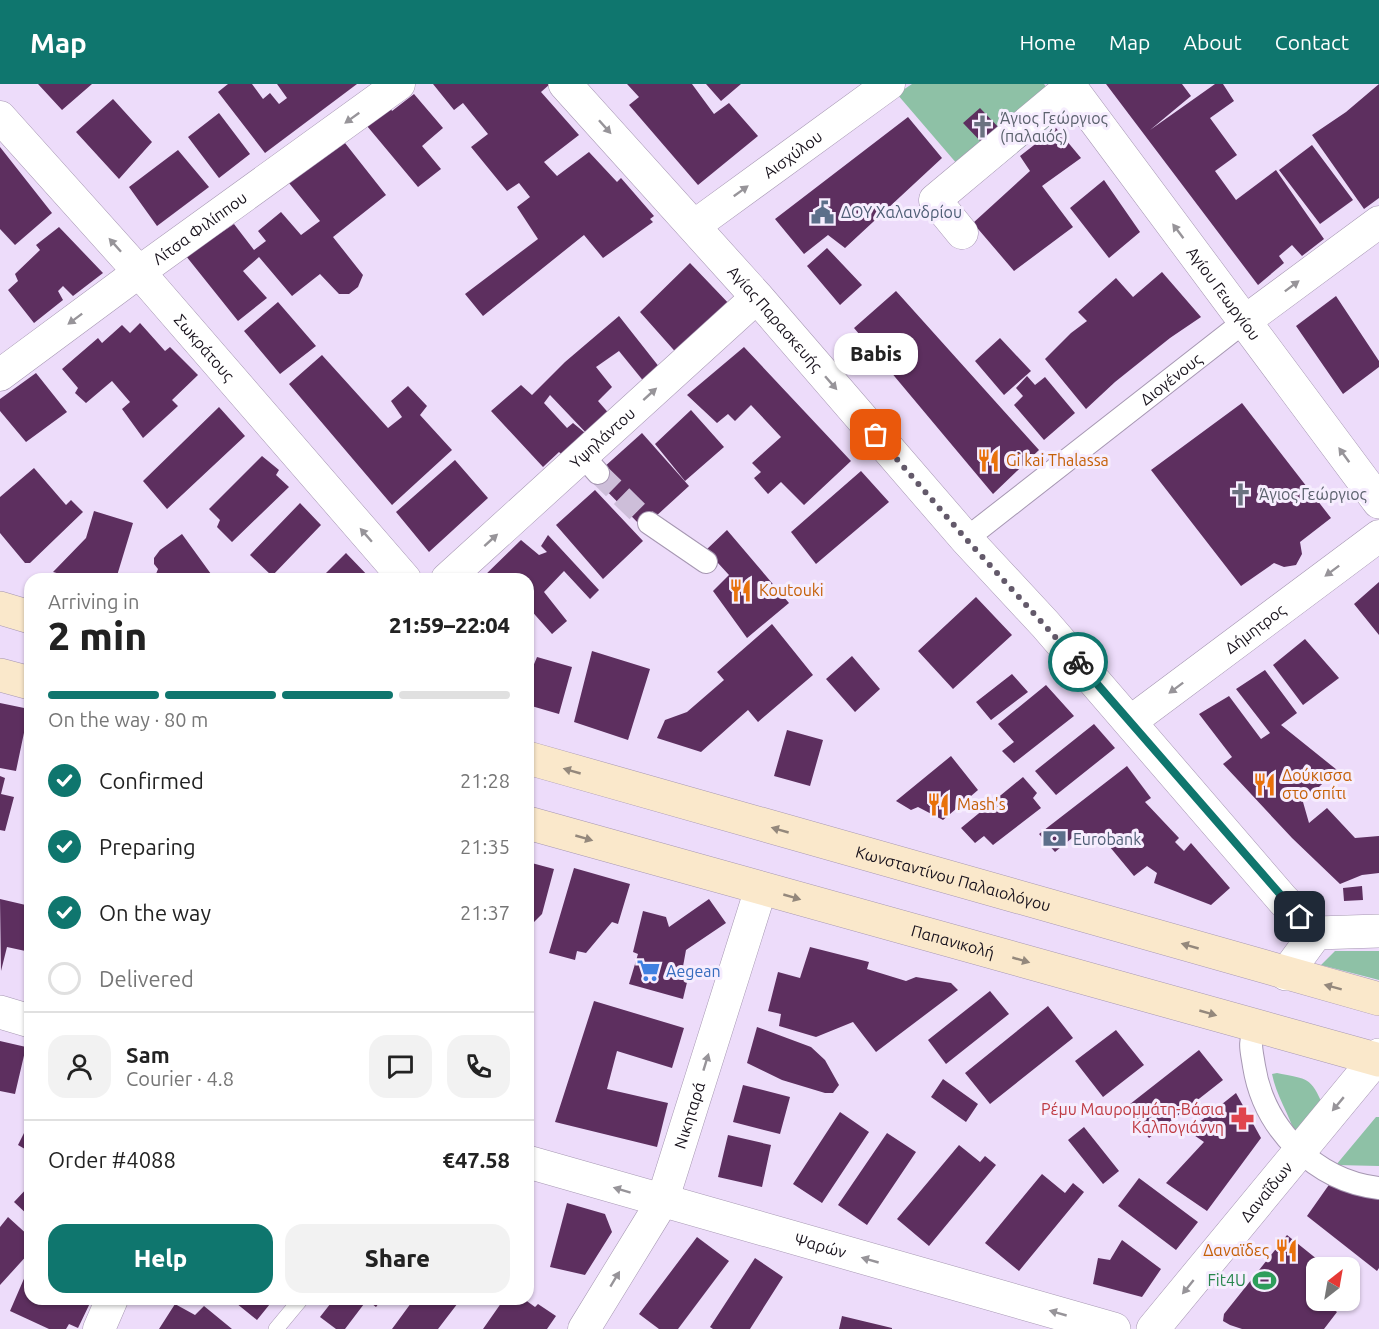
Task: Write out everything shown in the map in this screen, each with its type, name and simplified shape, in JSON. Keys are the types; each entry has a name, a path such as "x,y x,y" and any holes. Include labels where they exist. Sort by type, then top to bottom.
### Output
{"main road":[{"path":"0,608 24,615"},
{"path":"0,675 24,681"},
{"name":"Κωνσταντίνου Παλαιολόγου","path":"534,760 1379,999"},
{"name":"Παπανικολή","path":"534,825 1378,1059"}],"street":[{"name":"Λίτσα Φιλίππου","path":"0,375 399,84"},
{"name":"Αγίας Παρασκευής","path":"565,84 757,297 966,539 1045,624 1283,900 1316,933"},
{"name":"Αισχύλου","path":"694,226 889,84"},
{"path":"962,233 935,200 1069,86"},
{"name":"Αγίου Γεωργίου","path":"1069,86 1379,502"},
{"name":"Σωκράτους","path":"0,117 139,272 400,573"},
{"name":"Διογένους","path":"966,539 1245,321 1379,222"},
{"name":"Υψηλάντου","path":"454,573 590,464 757,297"},
{"path":"649,523 706,562"},
{"name":"Δήμητρος","path":"1130,722 1379,536"},
{"name":"Νικηταρά","path":"584,1329 662,1202 761,888"},
{"path":"1286,974 1316,933 1379,931"},
{"path":"0,1012 24,1019"},
{"path":"1255,1026 1250,1046 1258,1086 1276,1123 1299,1151 1315,1163 1344,1179 1379,1188"},
{"name":"Δαναΐδων","path":"1153,1329 1378,1059"},
{"name":"Ψαρών","path":"534,1164 1114,1329"},
{"path":"99,1329 109,1305"}],"lane":[{"path":"276,1329 296,1305"}],"green space":[{"path":"912,84 1044,84 1066,113 976,186 897,94"},
{"path":"1335,951 1379,951 1379,980 1321,965"},
{"path":"1277,1073 1309,1082 1321,1101 1295,1134 1274,1082 1272,1074"},
{"path":"1376,1117 1379,1117 1379,1166 1336,1165"}],"building":[{"path":"38,84 92,84 62,110"},
{"path":"228,84 252,84 263,99 270,93 279,104 287,98 277,84 357,84 265,153 218,92"},
{"path":"433,84 550,84 541,92 579,135 544,162 557,176 589,152 617,182 621,178 654,216 650,219 653,222 603,258 584,235 483,316 465,294 538,239 517,207 530,197 519,183 507,191 471,147 488,134 463,103 454,110"},
{"path":"627,84 692,84 714,114 729,103 758,136 698,185 629,105 639,97"},
{"path":"706,84 741,84 721,101"},
{"path":"1106,84 1182,84 1191,96 1150,130 1215,84 1223,84 1234,101 1210,118 1237,155 1215,171 1236,200 1276,170 1324,239 1302,256 1292,245 1279,256 1284,263 1258,285"},
{"path":"1379,84 1379,198 1364,209 1312,135 1346,112"},
{"path":"414,94 443,128 422,146 441,169 418,187 367,126 390,107 392,111"},
{"path":"113,99 152,142 119,179 76,132"},
{"name":"Άγιος Γεώργιος (παλαιός)","path":"980,108 1002,131 985,146 963,123"},
{"path":"219,113 250,154 219,178 188,137"},
{"path":"908,117 942,158 845,248 828,235 804,254 775,219"},
{"path":"1056,128 1081,158 1042,186 1073,227 1014,271 973,223 1030,171 1020,156"},
{"path":"345,143 386,195 333,237 363,275 358,287 349,294 339,294 320,274 292,296 259,257 243,271 267,298 238,321 186,256 234,224 254,250 266,241 258,231 281,212 301,235 320,221 289,183"},
{"path":"1312,145 1353,200 1320,224 1279,170"},
{"path":"0,147 52,213 15,245 0,229"},
{"path":"178,150 209,187 157,226 129,187"},
{"path":"1104,180 1140,232 1109,258 1070,208"},
{"path":"59,227 103,273 73,296 63,286 58,291 63,300 34,323 8,290 18,281 15,274 40,250 36,245"},
{"path":"827,248 862,285 840,305 807,266"},
{"path":"690,263 733,308 680,357 640,312"},
{"path":"1162,272 1201,317 1170,338 1115,382 1086,409 1045,359 1071,333 1087,321 1078,312 1116,278 1133,297"},
{"path":"896,291 1039,450 993,494 854,328"},
{"path":"1336,296 1379,361 1379,367 1343,394 1296,326"},
{"path":"278,302 316,346 280,374 244,331"},
{"path":"619,316 660,368 645,383 619,351 596,367 612,387 598,401 612,417 567,459 559,452 543,467 491,411 521,385 532,395 565,362","holes":["550,395 590,437 573,423 567,428 544,403"]},
{"path":"140,323 165,351 170,347 198,375 172,400 178,406 143,438 122,409 130,402 112,381 86,403 75,393 78,388 62,369 98,338 102,343 122,325 130,333"},
{"path":"1000,338 1031,371 1004,395 975,361"},
{"path":"744,347 851,461 804,505 781,482 768,494 754,478 761,472 752,463 781,437 751,405 735,421 728,414 717,423 687,395"},
{"path":"322,355 388,428 402,417 391,401 408,386 427,406 420,415 452,450 392,505 289,384"},
{"path":"36,373 67,412 26,442 0,411 0,399"},
{"path":"1027,376 1035,385 1045,377 1075,413 1044,440 1014,405 1023,396 1016,388"},
{"name":"Άγιος Γεώργιος","path":"1242,403 1331,518 1300,542 1302,554 1296,565 1284,567 1274,563 1241,586 1151,470"},
{"path":"219,407 245,436 167,509 143,481"},
{"path":"691,410 724,447 685,481 655,444"},
{"path":"642,433 689,486 643,528 593,477"},
{"path":"262,456 279,470 276,475 289,487 232,542 217,527 220,520 209,509"},
{"path":"455,460 488,498 429,552 396,512"},
{"path":"34,468 66,505 71,500 83,512 30,563 25,563 0,533 0,497"},
{"path":"861,471 889,502 816,564 791,532"},
{"path":"595,490 643,541 603,579 556,525"},
{"path":"300,503 321,525 275,573 269,573 250,555"},
{"path":"94,511 133,523 118,573 53,572 86,538"},
{"path":"727,530 789,603 747,638 713,591 729,575 706,550"},
{"path":"182,534 210,573 156,573 158,569 154,564 154,558 160,550"},
{"path":"548,535 599,590 590,599 564,571 544,592 567,621 552,634 534,614 534,573 487,573 521,540 539,555 547,552 541,546"},
{"path":"346,553 365,573 326,573"},
{"path":"1379,582 1379,635 1354,604"},
{"path":"976,597 1012,635 953,689 918,651"},
{"path":"772,624 813,675 758,722 748,710 701,752 657,738 665,720 687,712 724,680 717,672"},
{"path":"1305,639 1339,678 1303,705 1273,665"},
{"path":"592,651 650,669 628,740 574,722"},
{"path":"852,656 880,689 855,712 826,679"},
{"path":"537,657 572,667 559,714 534,707 534,664"},
{"path":"1265,670 1297,713 1281,725 1337,770 1303,802 1309,823 1327,808 1355,838 1379,836 1379,873 1362,875 1340,884 1292,838 1223,764 1232,757 1199,714 1229,696 1261,739 1270,733 1236,689"},
{"path":"1012,674 1028,692 991,720 976,702"},
{"path":"1046,685 1074,716 1014,763 1002,751 1014,742 998,724"},
{"path":"0,703 24,708 24,733 16,771 0,768"},
{"path":"1094,724 1115,748 1056,795 1035,771"},
{"path":"787,730 823,740 810,786 774,776"},
{"path":"951,756 978,790 943,820 918,807 911,810 896,801"},
{"path":"1127,766 1151,798 1145,802 1179,838 1175,842 1184,851 1191,843 1230,888 1211,905 1154,883 1157,873 1147,866 1134,876 1100,835 1087,845 1077,834 1055,852 1039,834"},
{"path":"0,776 5,778 1,794 14,797 5,831 0,830"},
{"path":"1023,777 1037,793 1033,798 1041,808 993,845 984,836 975,843 961,828"},
{"path":"534,864 554,869 542,914 534,922"},
{"path":"574,868 630,884 618,924 612,922 586,953 577,951 575,960 549,953"},
{"path":"1362,886 1363,900 1344,901 1343,888"},
{"path":"0,899 24,905 24,951 7,947 1,971"},
{"path":"709,899 726,923 686,950 682,972 689,974 683,999 629,984 638,954 633,952 643,911 666,917 669,927"},
{"path":"810,947 869,962 867,969 906,981 916,977 951,983 958,990 876,1052 853,1022 816,1037 779,1026 781,1014 768,1011 778,972 800,978"},
{"path":"990,991 1009,1014 946,1064 928,1040"},
{"path":"594,1001 684,1028 672,1068 617,1051 607,1089 668,1103 657,1147 555,1122"},
{"path":"1048,1006 1073,1038 990,1104 965,1073"},
{"path":"757,1027 811,1047 825,1060 839,1085 833,1093 825,1093 782,1080 747,1063"},
{"path":"1116,1030 1144,1065 1103,1097 1075,1061"},
{"path":"0,1041 24,1047 15,1094 0,1091"},
{"path":"1199,1050 1223,1080 1149,1138 1125,1108"},
{"path":"943,1079 978,1104 966,1122 931,1097"},
{"path":"743,1085 790,1097 780,1134 733,1122"},
{"path":"1236,1093 1261,1138 1207,1211 1166,1183 1204,1142 1188,1131"},
{"path":"840,1112 869,1132 822,1203 793,1184"},
{"path":"1084,1127 1119,1171 1103,1184 1068,1140"},
{"path":"24,1133 24,1148 18,1145"},
{"path":"887,1133 916,1152 867,1225 838,1205"},
{"path":"728,1135 771,1145 762,1187 718,1177"},
{"path":"959,1145 980,1162 985,1156 996,1165 929,1246 897,1219"},
{"path":"1042,1174 1065,1193 1073,1183 1084,1192 1019,1271 985,1243"},
{"path":"1139,1178 1198,1222 1176,1250 1118,1206"},
{"path":"1333,1179 1379,1193 1379,1268 1377,1271 1360,1257 1307,1216"},
{"path":"24,1191 24,1211 14,1202"},
{"path":"567,1203 605,1214 612,1232 585,1275 550,1267"},
{"path":"8,1217 24,1232 24,1259 0,1285 0,1227"},
{"path":"1287,1235 1314,1257 1306,1257 1306,1311 1337,1312 1324,1329 1242,1329 1223,1321 1224,1314"},
{"path":"697,1237 729,1261 678,1329 659,1329 639,1314"},
{"path":"1122,1240 1161,1269 1142,1297 1093,1284 1098,1258 1110,1260"},
{"path":"755,1258 783,1277 750,1329 713,1329 710,1327"},
{"path":"24,1279 24,1305 89,1305 78,1328 69,1324 66,1329 49,1329 10,1311"},
{"path":"538,1304 556,1316 547,1329 483,1329 500,1305 532,1305 535,1307"},
{"path":"174,1305 177,1305 195,1315 204,1306 232,1329 159,1329"},
{"path":"238,1305 269,1305 257,1320"},
{"path":"329,1305 363,1305 345,1329 336,1329 320,1317"},
{"path":"410,1305 456,1305 438,1329 392,1329"},
{"path":"842,1316 892,1328 892,1329 839,1329"}],"tunnel":[{"path":"598,473 649,523"}],"way so far":[{"path":"876,435 966,539 1078,662"}],"place":[{"name":"Άγιος Γεώργιος (παλαιός)","path":"982,127"},
{"name":"ΔΟΥ Χαλανδρίου","path":"823,212"},
{"name":"Babis","path":"876,435"},
{"name":"Gi kai Thalassa","path":"988,460"},
{"name":"Άγιος Γεώργιος","path":"1241,494"},
{"name":"Koutouki","path":"741,590"},
{"name":"Δούκισσα στο σπίτι","path":"1264,784"},
{"name":"Mash's","path":"939,804"},
{"name":"Eurobank","path":"1055,839"},
{"name":"Aegean","path":"648,971"},
{"name":"Ρέμυ Μαυρομμάτη-Βάσια Καλπογιάννη","path":"1242,1118"},
{"name":"Δαναϊδες","path":"1287,1250"},
{"name":"Fit4U","path":"1264,1280"}],"route":[{"path":"1078,662 1300,917"}]}
